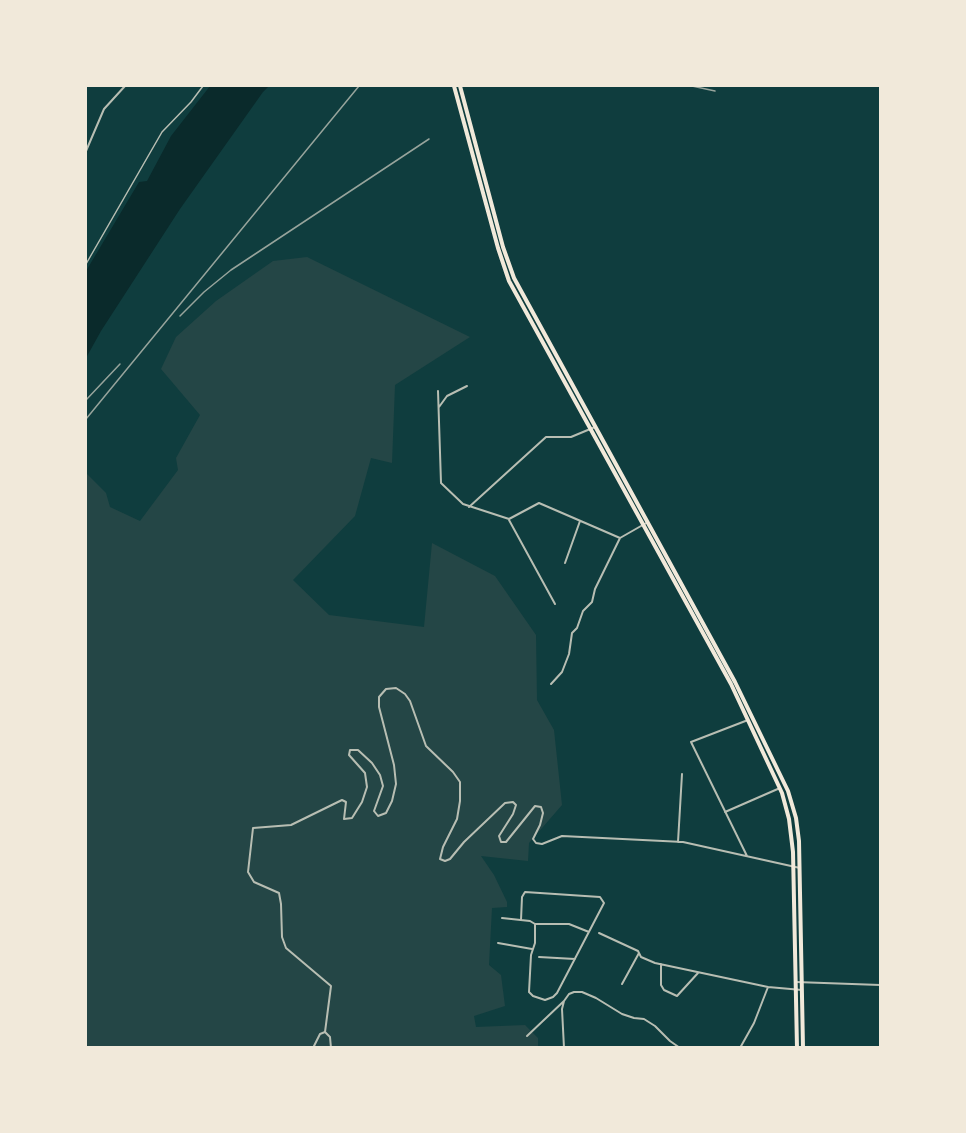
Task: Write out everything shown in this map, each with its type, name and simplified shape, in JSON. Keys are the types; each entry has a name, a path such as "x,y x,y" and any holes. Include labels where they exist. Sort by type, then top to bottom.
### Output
{"highway":[{"path":"454,86 509,281 590,429 735,682 784,783 798,830 803,1047"},
{"path":"460,86 503,247 514,278 731,684 780,788 789,819 794,867 797,1047"}],"street":[{"path":"86,151 104,109 125,86"},
{"path":"86,264 162,132 203,86"},
{"path":"439,407 447,396 467,386"},
{"path":"438,391 441,483 463,504 509,519 539,503 620,538"},
{"path":"469,507 546,437 571,437 595,427"},
{"path":"509,519 555,604"},
{"path":"565,563 580,521"},
{"path":"551,684 562,672 569,654 572,633 577,628 583,611 592,602 595,589 620,538 645,524"},
{"path":"325,1032 332,986 286,948 282,937 279,893 254,882 248,872 253,828 291,825 342,800 346,802 344,819 352,818 362,802 367,787 365,773 349,755 350,750 358,750 372,763 380,775 383,786 375,811 378,816 386,813 396,784 394,765 379,707 379,697 386,689 396,688 405,694 410,701 426,746 447,765 460,782 457,819 443,847 440,859 445,861 450,859 464,842 505,803 513,802 516,806 499,836 501,842 506,842 535,806 541,807 543,813 533,839 536,843 542,844 562,836 678,842 800,868"},
{"path":"747,856 691,742 748,720"},
{"path":"678,842 682,774"},
{"path":"725,813 780,788"},
{"path":"521,920 522,897 525,892 600,897 604,903 603,909 553,998 538,999 529,992 536,924"},
{"path":"501,918 530,921 536,924 569,924 590,932"},
{"path":"599,933 638,951 641,957 661,964 768,987 802,990"},
{"path":"498,943 532,949"},
{"path":"622,984 639,953"},
{"path":"539,957 576,959"},
{"path":"661,964 661,985 664,990 677,996 698,972"},
{"path":"796,982 880,985"},
{"path":"740,1047 754,1023 768,987"},
{"path":"527,1036 568,994 582,992 622,1014 644,1019 656,1026 670,1041 680,1047"},
{"path":"564,1000 562,1009 564,1047"},
{"path":"313,1047 320,1034 325,1032"},
{"path":"325,1032 330,1037 331,1047"}],"shaded area":[{"path":"210,86 269,86 180,209 86,358 86,271 139,182 147,181 171,136"},
{"path":"307,257 470,337 395,385 392,463 371,458 355,516 293,580 329,615 424,627 432,543 495,576 536,635 537,700 554,730 562,805 529,843 528,861 481,856 494,875 507,902 507,907 492,908 489,965 501,975 505,1006 474,1016 476,1027 525,1025 538,1038 538,1047 86,1047 86,473 106,493 110,507 140,521 178,470 176,458 200,415 161,369 176,337 216,301 273,261"}],"railway":[{"path":"86,419 359,86"},
{"path":"692,86 715,91"},
{"path":"180,316 231,270 429,139"},
{"path":"86,400 120,364"}]}
